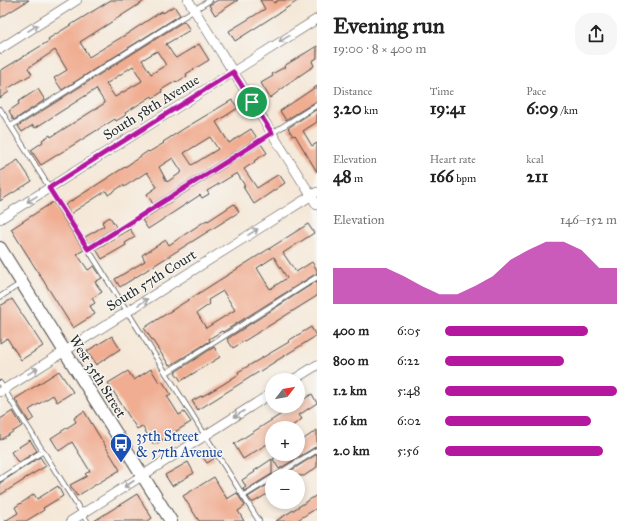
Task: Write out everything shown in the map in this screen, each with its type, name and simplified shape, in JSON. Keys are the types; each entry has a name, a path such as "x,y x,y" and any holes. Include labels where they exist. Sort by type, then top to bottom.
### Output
{"street":[{"path":"0,49 77,0"},
{"path":"188,0 272,133 314,194 317,205"},
{"name":"South 58th Avenue","path":"0,219 317,19"},
{"name":"South 57th Court","path":"1,388 65,351 314,194"},
{"name":"West 35th Street","path":"0,248 172,521"},
{"path":"304,373 317,365"},
{"path":"71,521 84,517 143,475 265,397"}],"lane":[{"path":"11,126 210,0"},
{"path":"88,249 317,105"},
{"path":"0,109 259,521"},
{"path":"166,373 317,277"},
{"path":"0,297 22,283"},
{"path":"1,388 43,451 84,517"},
{"path":"286,469 317,450"},
{"path":"0,478 43,451"},
{"path":"243,496 265,482"}],"building":[{"path":"0,0 29,0 0,18"},
{"path":"111,0 146,0 80,42 89,57 162,11 163,13 174,6 180,15 62,90 54,78 67,70 55,50 28,68 32,74 7,89 9,92 0,98 0,71"},
{"path":"218,0 238,0 215,15 209,5"},
{"path":"260,0 272,0 274,3 279,0 299,0 235,41 229,31 265,9"},
{"path":"184,21 190,30 166,44 176,58 199,44 209,60 186,74 187,76 161,90 162,92 153,98 152,96 125,113 126,115 116,121 115,119 41,165 31,150 43,142 42,140 50,135 51,137 105,103 96,89 35,128 33,125 22,132 18,126","holes":["157,51 166,65 151,74 142,60","133,66 142,81 115,97 106,84"]},
{"path":"317,46 317,58 312,61 314,66 270,98 261,83 273,76 272,74 285,67 284,66"},
{"path":"317,86 317,101 286,120 280,111"},
{"path":"38,89 45,100 14,120 9,111 19,104 18,102"},
{"path":"232,100 238,108 216,122 229,143 251,129 257,138 153,204 147,194 157,187 147,172 124,187 123,185 108,195 106,191 70,214 65,205 148,151 149,152 164,143 163,142","holes":["210,137 218,149 192,165 184,153","173,158 182,172 167,182 159,167"]},
{"path":"317,109 317,122 303,131 312,146 317,143 317,172 295,135 293,136 288,128"},
{"path":"261,144 267,153 244,169 257,188 279,174 285,183 254,204 243,187 245,186 237,173 207,191 209,194 202,198 200,195 148,229 142,220"},
{"path":"18,160 32,181 0,201 0,171"},
{"path":"53,202 84,250 77,254 88,270 94,266 102,278 95,282 102,292 92,298 95,303 90,306 95,314 73,328 11,229"},
{"path":"234,204 239,212 120,287 115,279 145,261 142,255 166,240 169,245"},
{"path":"110,217 116,227 89,244 85,237 104,226 102,222"},
{"path":"308,224 314,233 283,253 296,272 312,262 317,270 317,273 223,332 222,331 209,339 210,341 171,365 169,365 144,328","holes":["274,257 287,278 270,289 257,268","223,291 235,310 206,328 197,313 210,304 208,300"]},
{"path":"130,229 135,237 125,243 126,245 102,259 96,249"},
{"path":"317,281 317,296 233,348 227,339"},
{"path":"12,299 43,346 21,360 7,338 0,343 0,306"},
{"path":"311,327 316,336 198,410 192,401 222,385 239,374 238,372 289,342 288,341"},
{"path":"112,336 120,349 96,365 87,351"},
{"path":"214,347 220,357 181,381 175,372"},
{"path":"151,369 159,382 162,381 171,394 167,396 179,415 184,412 191,422 154,445 142,426 137,429 108,383 128,371 134,380"},
{"path":"59,371 73,392 57,402 53,395 29,410 34,418 29,422 15,399"},
{"path":"312,394 317,403 305,411 305,398"},
{"path":"13,411 22,426 0,440 0,419"},
{"path":"84,411 120,470 77,496 70,485 87,476 85,474 90,471 72,442 59,451 51,438 76,422 74,418"},
{"path":"283,413 302,413 299,415 302,419 299,421 270,421"},
{"path":"265,424 265,445 243,459 234,444"},
{"path":"317,430 317,446 305,453 305,438"},
{"path":"30,440 37,451 18,463 11,452"},
{"path":"209,450 215,458 207,463 201,455"},
{"path":"317,454 317,467 305,475 305,469 293,469"},
{"path":"40,457 46,466 0,495 0,483"},
{"path":"269,461 272,461 272,469 265,469 265,478 244,491 243,489 246,487 242,480 255,472 254,471"},
{"path":"274,461 292,461 279,469"},
{"path":"188,462 194,473 172,486 165,475"},
{"path":"214,477 227,499 237,493 245,506 238,511 244,521 199,521 183,496"},
{"path":"58,486 63,496 43,508 44,510 26,521 5,521 18,513 15,507 34,494 37,499"},
{"path":"265,486 265,495 254,502 252,502 248,497"},
{"path":"137,494 152,518 148,521 94,521"},
{"path":"317,495 317,508 296,521 276,521 295,509 305,509 305,503"}],"place":[{"name":"35th Street & 57th Avenue","path":"121,464"}],"route":[{"path":"233,72 252,102 272,133 88,249 49,188 233,72"}]}
